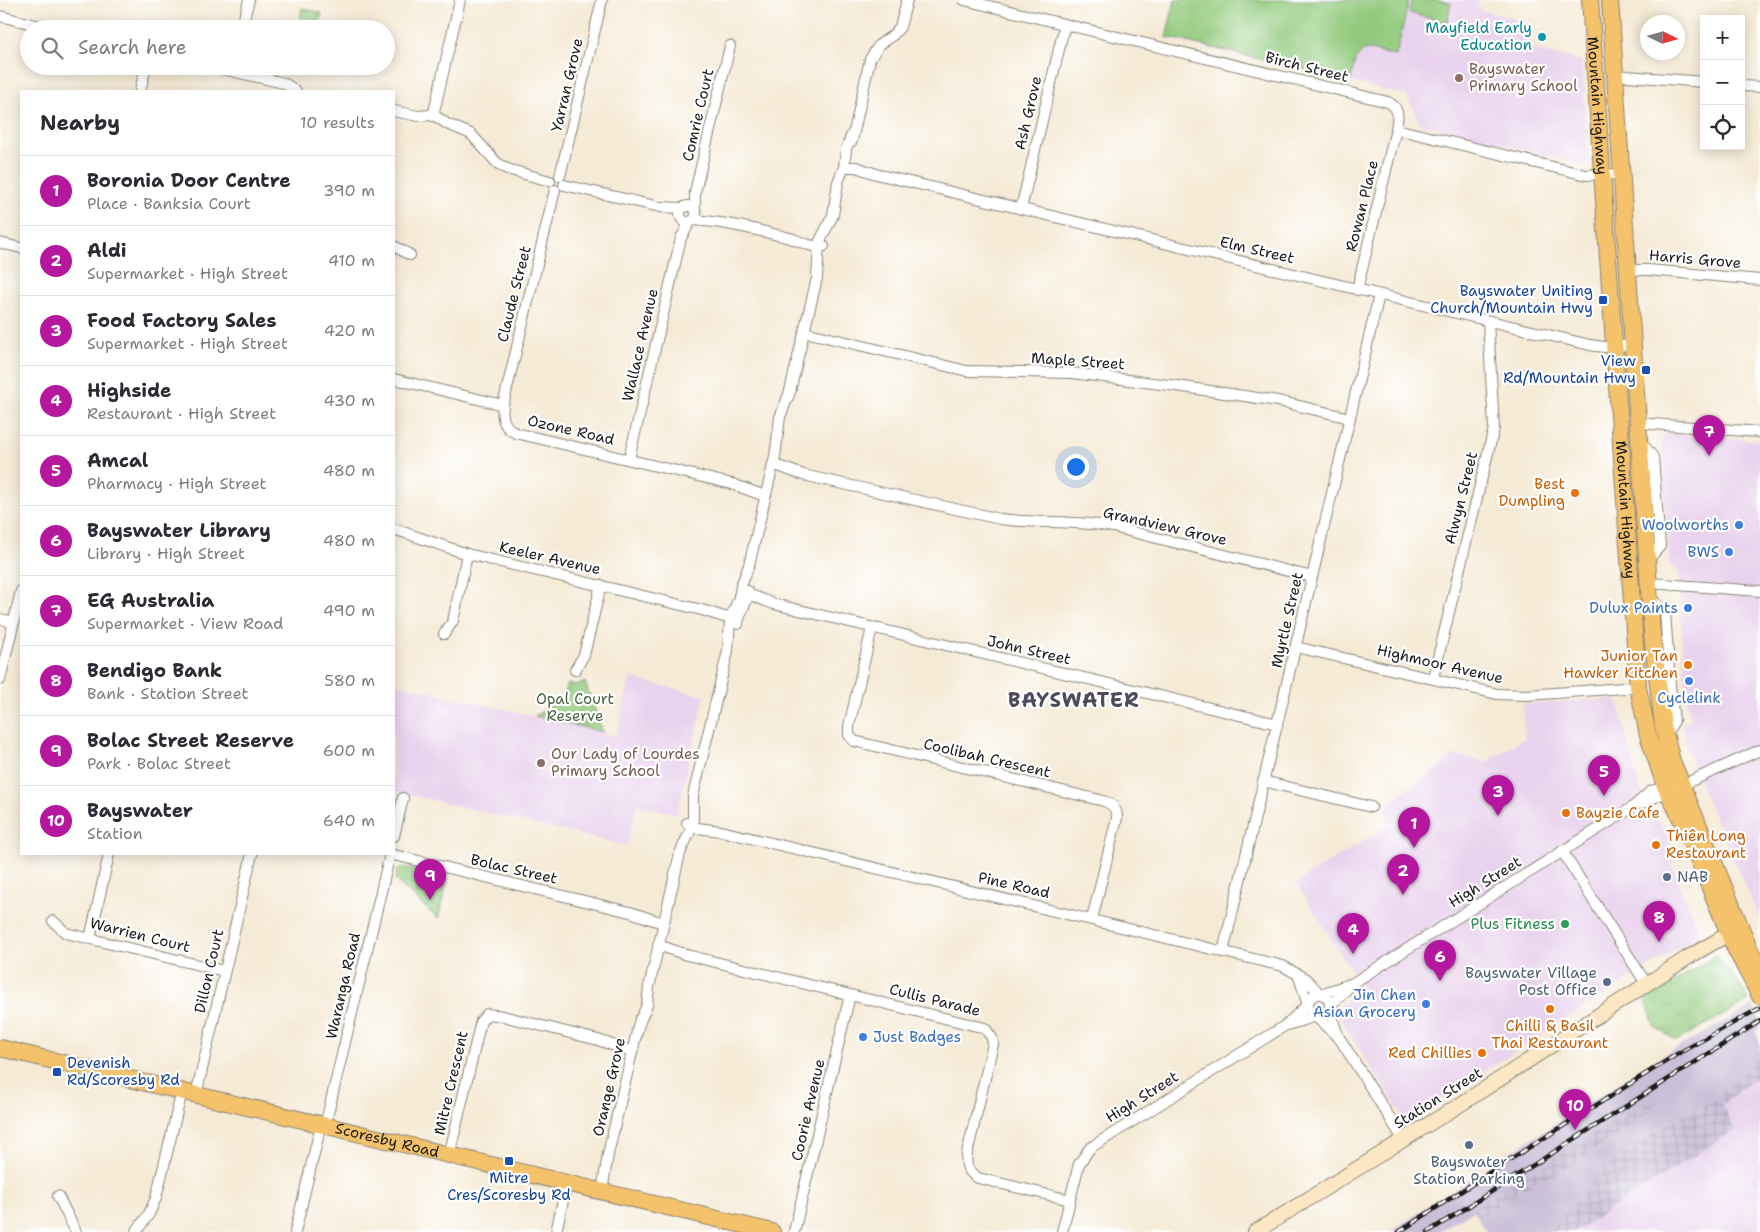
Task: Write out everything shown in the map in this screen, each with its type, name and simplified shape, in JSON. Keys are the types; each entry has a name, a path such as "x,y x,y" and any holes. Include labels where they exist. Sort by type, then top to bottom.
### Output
{"main road":[{"name":"Mountain Highway","path":"1590,0 1638,687 1648,735 1671,788 1682,820 1734,931 1756,957 1760,974"},
{"name":"Mountain Highway","path":"1610,0 1649,591 1657,686 1671,788"},
{"name":"Mountain Highway","path":"1734,931 1734,946 1759,994"},
{"name":"Station Street","path":"1255,1232 1403,1140 1687,958 1734,931"},
{"name":"Scoresby Road","path":"0,1048 567,1183 724,1226 772,1232"}],"street":[{"path":"243,20 249,0"},
{"path":"433,116 460,0"},
{"name":"Yarran Grove","path":"562,180 602,0"},
{"name":"Orange Grove","path":"599,1191 643,1003 643,988 656,952 664,920 680,853 680,839 691,824 688,807 693,796 728,651 733,617 745,597 741,586 749,565 773,464 783,435 791,389 818,278 824,263 821,245 831,231 838,182 848,168 846,149 852,134 870,59 878,45 893,35 900,26 908,0"},
{"name":"Birch Street","path":"964,0 1388,102 1398,112 1396,129"},
{"path":"0,16 20,21"},
{"name":"Ash Grove","path":"1021,209 1065,24"},
{"name":"Comrie Court","path":"688,214 730,46"},
{"path":"140,90 144,75"},
{"path":"252,75 284,84 294,90"},
{"path":"1615,75 1700,82"},
{"path":"1745,86 1760,87"},
{"path":"395,111 418,116 433,116 471,134 497,163 507,169 553,186 554,176 562,180 660,208 821,245"},
{"path":"1396,129 1586,175 1621,174"},
{"name":"Rowan Place","path":"1357,290 1396,129"},
{"name":"Elm Street","path":"848,168 1590,345 1632,345"},
{"name":"Claude Street","path":"503,405 553,186"},
{"name":"Wallace Avenue","path":"629,459 688,214"},
{"path":"0,243 20,248"},
{"path":"395,246 410,254"},
{"name":"Harris Grove","path":"1627,270 1648,270 1760,280"},
{"name":"Myrtle Street","path":"1223,952 1379,295"},
{"name":"Alwyn Street","path":"1433,678 1494,428 1488,321"},
{"name":"Maple Street","path":"805,332 967,371 1072,373 1278,401 1350,418"},
{"path":"395,379 503,405"},
{"name":"Ozone Road","path":"503,405 502,419 513,432 766,492"},
{"path":"1638,423 1760,432"},
{"name":"Grandview Grove","path":"773,464 803,475 1000,519 1025,523 1090,523 1113,527 1312,577"},
{"name":"Keeler Avenue","path":"395,529 467,554 733,617"},
{"path":"444,634 452,620 467,554"},
{"path":"575,670 584,655 601,586"},
{"path":"1649,591 1760,591"},
{"name":"John Street","path":"745,597 1277,724"},
{"path":"0,680 16,629 20,599"},
{"path":"0,619 16,629"},
{"name":"Coolibah Crescent","path":"872,628 848,726 849,734 854,741 1104,801 1115,808 1117,818 1092,919"},
{"name":"Highmoor Avenue","path":"1296,647 1497,694 1511,695 1638,687"},
{"name":"High Street","path":"1321,994 1353,983 1633,807 1671,788 1760,750"},
{"path":"1263,781 1371,807"},
{"path":"395,832 403,798"},
{"name":"Pine Road","path":"691,824 1283,966 1306,979 1321,994"},
{"path":"1562,850 1647,985"},
{"path":"90,938 110,855"},
{"name":"Dillon Court","path":"136,1232 149,1214 156,1198 189,1093 224,971 252,855"},
{"name":"Waranga Road","path":"295,1232 390,855"},
{"name":"Bolac Street","path":"394,855 664,920"},
{"name":"Warrien Court","path":"53,921 66,933 224,971"},
{"name":"Cullis Parade","path":"656,952 687,955 985,1028 992,1038 993,1044 966,1161 967,1167 970,1173 978,1178 1070,1200"},
{"path":"1298,974 1308,1009 1340,1039"},
{"name":"High Street","path":"1330,1008 1353,983"},
{"path":"1307,1004 1312,996 1321,994 1326,996 1340,1039 1403,1140"},
{"name":"Coorie Avenue","path":"794,1232 850,995"},
{"name":"High Street","path":"1062,1232 1079,1164 1090,1148 1286,1025 1307,1004"},
{"path":"1315,1016 1324,1015 1330,1008"},
{"name":"Mitre Crescent","path":"449,1156 480,1021 487,1014 503,1016 633,1049"},
{"name":"High Street","path":"1286,1025 1315,1016"},
{"path":"556,1232 567,1183"},
{"path":"58,1196 76,1232"}],"shaded area":[{"name":"Bayswater Primary School","path":"1174,0 1479,0 1479,9 1526,22 1529,49 1582,61 1590,162 1587,165 1420,124 1406,95 1165,38"},
{"path":"1666,433 1760,441 1760,919 1702,789 1687,749 1683,723 1691,721 1686,695 1678,571 1669,564 1661,439"},
{"name":"Our Lady of Lourdes Primary School","path":"630,678 705,696 677,814 637,805 627,846 395,791 395,683 617,736"},
{"path":"1614,699 1618,702 1639,786 1665,832 1676,859 1670,863 1699,930 1697,936 1409,1119 1403,1117 1338,1015 1339,1006 1364,990 1296,883 1391,824 1387,818 1389,816 1387,804 1455,755 1486,762 1525,738 1522,704"},
{"path":"1753,1006 1760,1020 1760,1028 1755,1030 1760,1043 1760,1054 1718,1098 1693,1109 1650,1134 1601,1170 1548,1232 1487,1232 1478,1218 1523,1189 1563,1171 1602,1147 1629,1129 1662,1097 1606,1125 1438,1232 1390,1232 1528,1141 1666,1054"},
{"path":"1760,1054 1760,1075 1722,1105 1735,1130 1574,1232 1548,1232 1601,1170 1650,1134 1693,1109 1718,1098"},
{"path":"1760,1075 1760,1232 1573,1232 1734,1130 1722,1105"},
{"path":"1664,1096 1629,1129 1563,1171 1523,1189 1478,1218 1472,1209 1606,1125"}],"green space":[{"path":"1175,0 1409,0 1396,56 1366,49 1355,60 1351,80 1166,37"},
{"path":"1412,0 1439,0 1451,3 1447,22 1409,13"},
{"path":"302,8 322,13 320,20 300,20"},
{"name":"Opal Court Reserve","path":"585,682 603,732 535,716 563,696 568,684 579,685"},
{"path":"402,867 448,878 438,919 395,880 397,870"},
{"path":"1716,955 1743,989 1749,1001 1676,1041 1654,1026 1646,1000"}],"railway":[{"path":"1399,1232 1679,1053 1760,1008"},
{"path":"1428,1232 1760,1021"}],"place":[{"name":"Mayfield Early Education","path":"1542,37"},
{"name":"Bayswater Primary School","path":"1459,78"},
{"name":"Bayswater Uniting Church/Mountain Hwy","path":"1603,300"},
{"name":"View Rd/Mountain Hwy","path":"1646,370"},
{"name":"EG Australia","path":"1709,456"},
{"name":"Best Dumpling","path":"1575,493"},
{"name":"Woolworths","path":"1739,525"},
{"name":"BWS","path":"1729,552"},
{"name":"Dulux Paints","path":"1688,608"},
{"name":"Junior Tan Hawker Kitchen","path":"1688,665"},
{"name":"Cyclelink","path":"1689,681"},
{"name":"Our Lady of Lourdes Primary School","path":"541,763"},
{"name":"Amcal","path":"1604,796"},
{"name":"Bayzie Cafe","path":"1566,813"},
{"name":"Food Factory Sales","path":"1498,816"},
{"name":"Thiên Long Restaurant","path":"1656,845"},
{"name":"Boronia Door Centre","path":"1414,848"},
{"name":"NAB","path":"1667,877"},
{"name":"Aldi","path":"1403,895"},
{"name":"Bolac Street Reserve","path":"430,900"},
{"name":"Plus Fitness","path":"1565,924"},
{"name":"Bendigo Bank","path":"1659,942"},
{"name":"Highside","path":"1353,954"},
{"name":"Bayswater Library","path":"1440,981"},
{"name":"Bayswater Village Post Office","path":"1607,982"},
{"name":"Jin Chen Asian Grocery","path":"1426,1004"},
{"name":"Chilli & Basil Thai Restaurant","path":"1550,1009"},
{"name":"Just Badges","path":"863,1037"},
{"name":"Red Chillies","path":"1482,1053"},
{"name":"Devenish Rd/Scoresby Rd","path":"57,1072"},
{"name":"Bayswater","path":"1575,1130"},
{"name":"Bayswater Station Parking","path":"1469,1145"},
{"name":"Mitre Cres/Scoresby Rd","path":"509,1161"}],"district":[{"name":"BAYSWATER","path":"1074,700"}]}
